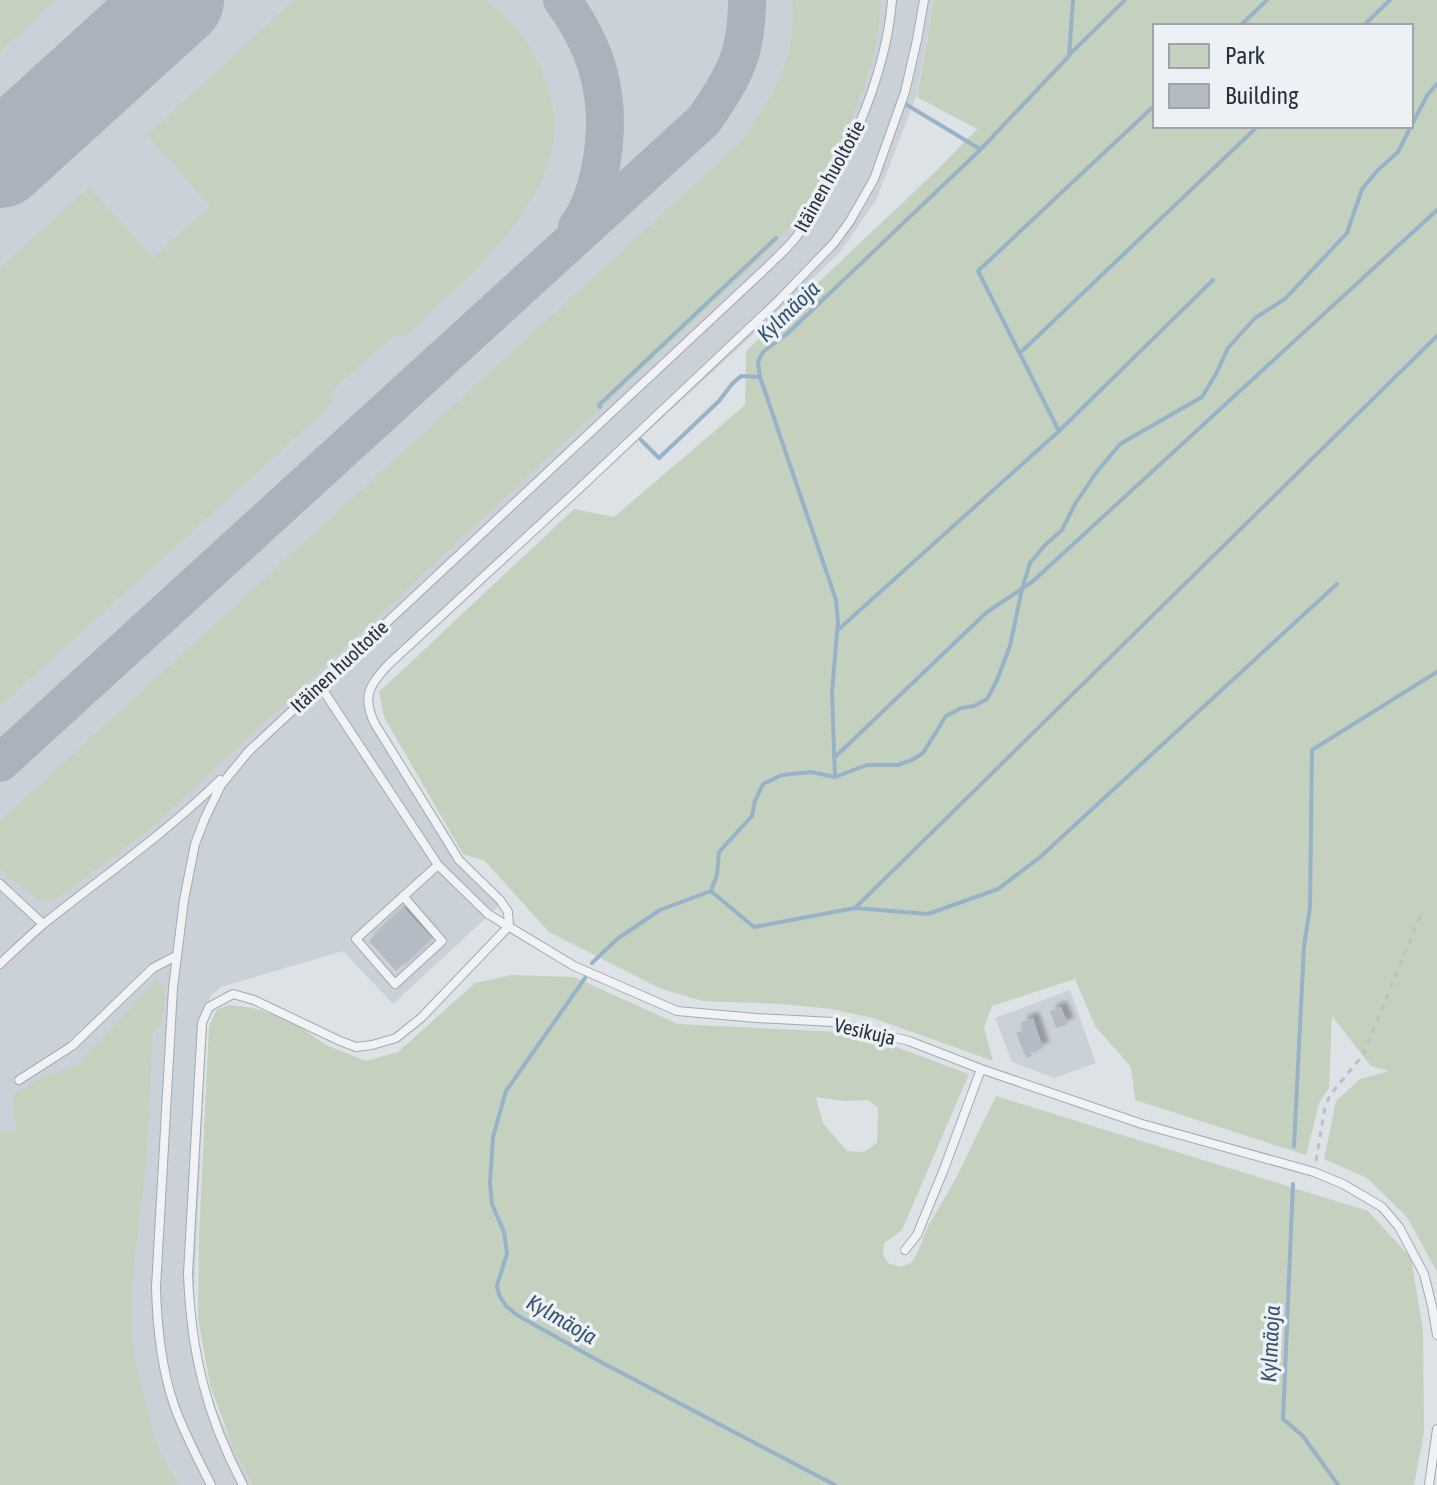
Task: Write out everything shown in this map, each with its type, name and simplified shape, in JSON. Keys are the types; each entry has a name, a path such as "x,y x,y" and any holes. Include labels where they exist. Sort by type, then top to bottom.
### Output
{"lane":[{"name":"Itäinen huoltotie","path":"211,1485 174,1404 163,1364 156,1287 176,956 195,844 221,785 248,752 319,684 795,238 833,178 877,81 892,0"},
{"path":"243,1485 226,1452 207,1399 189,1315 188,1274 202,1023 209,1007 233,994 254,1000 356,1047 372,1045 396,1038 421,1018 509,926 508,912 500,900 459,860 375,724 367,709 372,682 776,303 834,243 874,179 905,92 924,0"},
{"name":"Vesikuja","path":"319,684 438,865 488,914 574,966 677,1011 833,1022 909,1041 1142,1124 1314,1172 1343,1184 1382,1207 1399,1227 1424,1274 1437,1335"},
{"path":"0,964 43,924 190,810 248,752"},
{"path":"403,896 442,941 395,984 356,939 403,896 438,865"},
{"path":"0,884 43,924"},
{"path":"19,1080 72,1046 153,968 176,956"},
{"path":"905,1250 917,1235 981,1069"},
{"path":"1429,1485 1437,1429"}],"path":[{"path":"1314,1172 1325,1107 1330,1095 1363,1055 1421,914"}],"shaded area":[{"path":"0,0 934,0 916,97 876,200 841,251 586,488 387,663 370,681 363,694 365,711 461,866 500,905 393,1004 343,951 221,987 211,996 208,1003 195,1319 204,1372 218,1414 251,1485 0,1485"},
{"path":"1070,990 1096,1063 1055,1078 1012,1062 995,1018"}],"green space":[{"path":"0,0 56,0 0,52"},
{"path":"294,0 485,0 519,31 545,79 555,120 547,167 517,221 475,270 406,335 394,336 335,387 331,405 0,706 0,268 89,187 153,258 210,206 147,135"},
{"path":"793,0 881,0 874,54 843,137 818,185 770,250 149,830 56,899 38,900 0,869 0,821 741,142 766,104 786,62 792,32"},
{"path":"934,0 1437,0 1437,1276 1407,1217 1367,1178 1324,1159 1336,1101 1360,1079 1389,1071 1371,1066 1332,1016 1329,1088 1319,1103 1306,1155 1135,1100 1131,1067 1095,1026 1075,979 992,1006 984,1028 993,1061 873,1018 831,1009 781,1004 702,1001 659,988 549,932 485,861 463,854 384,717 379,692 574,509 614,517 745,405 746,351 977,129 917,97"},
{"path":"511,975 574,977 678,1024 859,1033 969,1074 902,1230 884,1243 883,1254 888,1263 900,1267 911,1263 918,1252 927,1228 956,1178 996,1096 1368,1211 1411,1258 1423,1330 1424,1433 1414,1485 252,1485 234,1450 210,1385 198,1318 209,1026 217,1009 230,1005 253,1008 290,1020 326,1045 366,1061 398,1052 475,983","holes":["816,1097 868,1100 878,1108 877,1143 864,1152 847,1151 823,1123"]},
{"path":"156,981 166,987 161,1025 153,1031 146,1165 132,1282 132,1347 156,1443 178,1485 0,1485 0,1130 17,1133 12,1105 14,1094 44,1076 75,1067"}],"building":[{"path":"404,908 432,938 396,971 369,941"},
{"path":"1061,1007 1068,1024 1056,1028 1050,1011"},
{"path":"1033,1018 1043,1048 1031,1052 1032,1056 1026,1058 1016,1033 1024,1030 1021,1022"}],"waterway":[{"name":"Kylmäoja","path":"835,777 832,692 838,622 836,600 760,377 758,362 763,352 788,333 980,150 1069,56 1073,0"},
{"path":"1070,54 1125,0"},
{"path":"1242,24 1267,0"},
{"path":"1365,24 1390,0"},
{"name":"Kylmäoja","path":"1413,122 1437,84"},
{"path":"907,105 980,149"},
{"path":"839,629 1059,431 978,271 1153,107"},
{"path":"1020,353 1256,128"},
{"name":"Kylmäoja","path":"592,963 617,939 660,910 711,891 717,875 719,852 752,816 763,784 782,775 811,772 835,777 867,765 898,765 912,760 923,753 946,716 987,699 1010,646 1030,563 1062,530 1096,473 1120,444 1202,397 1228,348 1255,318 1285,299 1347,233 1362,189 1398,152 1410,128"},
{"path":"834,758 987,612 1032,582 1437,210"},
{"path":"600,407 776,238"},
{"path":"1059,431 1213,280"},
{"path":"712,892 754,927 855,908 1437,336"},
{"path":"641,440 659,458 741,376 760,377"},
{"path":"855,908 928,914 998,889 1039,858 1337,584"},
{"path":"1294,1146 1304,946 1310,908 1312,750 1437,672"},
{"name":"Kylmäoja","path":"585,978 506,1091 493,1137 492,1204 504,1232 507,1254 497,1285 499,1295 517,1315 835,1485"},
{"name":"Kylmäoja","path":"1293,1184 1283,1419 1303,1436 1338,1485"}],"taxiway":[{"path":"562,0 595,60 604,102 604,146 600,170 592,200 577,227"},
{"path":"0,763 704,120 737,64 744,35 747,0"}],"runway":[{"path":"0,161 177,0"}]}
